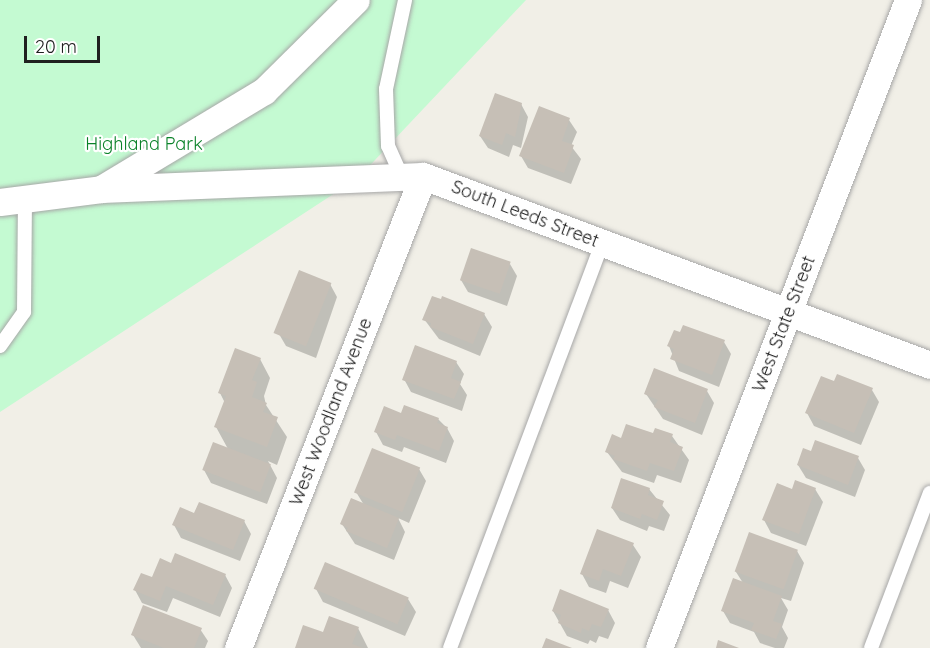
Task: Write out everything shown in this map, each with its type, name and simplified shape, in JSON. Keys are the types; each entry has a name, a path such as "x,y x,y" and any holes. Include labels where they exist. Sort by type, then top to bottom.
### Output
{"street":[{"path":"101,189 264,91 356,0"},
{"name":"West State Street","path":"660,648 908,0"},
{"name":"South Leeds Street","path":"12,201 101,189 412,175 930,365"},
{"name":"West Woodland Avenue","path":"238,648 412,175"}],"lane":[{"path":"405,0 386,88 388,146 412,175"},
{"path":"0,346 24,312 12,201"},
{"path":"450,648 602,244"},
{"path":"871,648 930,493"}],"green space":[{"name":"Highland Park","path":"0,0 526,0 358,178 0,412"}],"building":[{"path":"495,93 522,103 515,137 506,133 502,145 479,136"},
{"path":"539,106 570,118 562,141 574,145 564,173 519,156"},
{"path":"471,248 511,262 500,294 460,280"},
{"path":"299,270 331,283 306,346 274,333"},
{"path":"432,296 441,299 442,296 485,313 473,344 430,327 431,323 422,320"},
{"path":"683,325 725,340 712,375 670,359 674,349 667,346 674,330 680,332"},
{"path":"415,345 457,361 451,378 461,382 454,399 402,380"},
{"path":"235,348 261,358 252,380 257,382 252,397 267,403 263,412 278,417 267,447 214,427 226,396 218,393"},
{"path":"654,368 708,389 695,423 654,407 658,400 644,394"},
{"path":"837,374 873,388 854,433 805,413 821,376 834,381"},
{"path":"404,405 439,418 437,423 448,427 439,451 397,435 395,440 374,432 384,406 401,413"},
{"path":"626,424 653,433 655,428 673,434 670,442 683,447 674,471 650,463 647,471 613,459 615,456 605,452 612,434 621,438"},
{"path":"815,440 859,456 848,485 797,465 803,448 811,451"},
{"path":"213,442 271,464 260,492 202,470"},
{"path":"372,448 420,467 402,512 354,493"},
{"path":"621,478 650,488 648,495 664,501 657,520 642,514 640,519 611,508"},
{"path":"795,480 816,488 799,534 762,520 777,483 792,489"},
{"path":"351,498 399,518 387,548 346,531 348,528 340,524"},
{"path":"199,502 245,520 233,550 172,525 180,507 194,513"},
{"path":"597,529 634,543 621,576 603,569 599,581 580,574"},
{"path":"749,532 798,550 783,589 735,571"},
{"path":"175,553 226,574 213,605 166,586 160,601 133,590 141,573 152,577 160,558 171,563"},
{"path":"325,562 409,598 397,624 314,589"},
{"path":"733,578 782,596 773,621 782,624 776,639 751,630 754,623 721,611"},
{"path":"560,589 609,609 601,627 592,624 589,631 582,628 581,633 558,623 561,615 552,611"},
{"path":"143,605 202,628 194,648 164,648 131,635"},
{"path":"329,616 359,627 352,644 363,648 295,648 303,625 323,632"},
{"path":"546,638 572,648 542,648"},
{"path":"718,640 739,648 716,648"}]}
